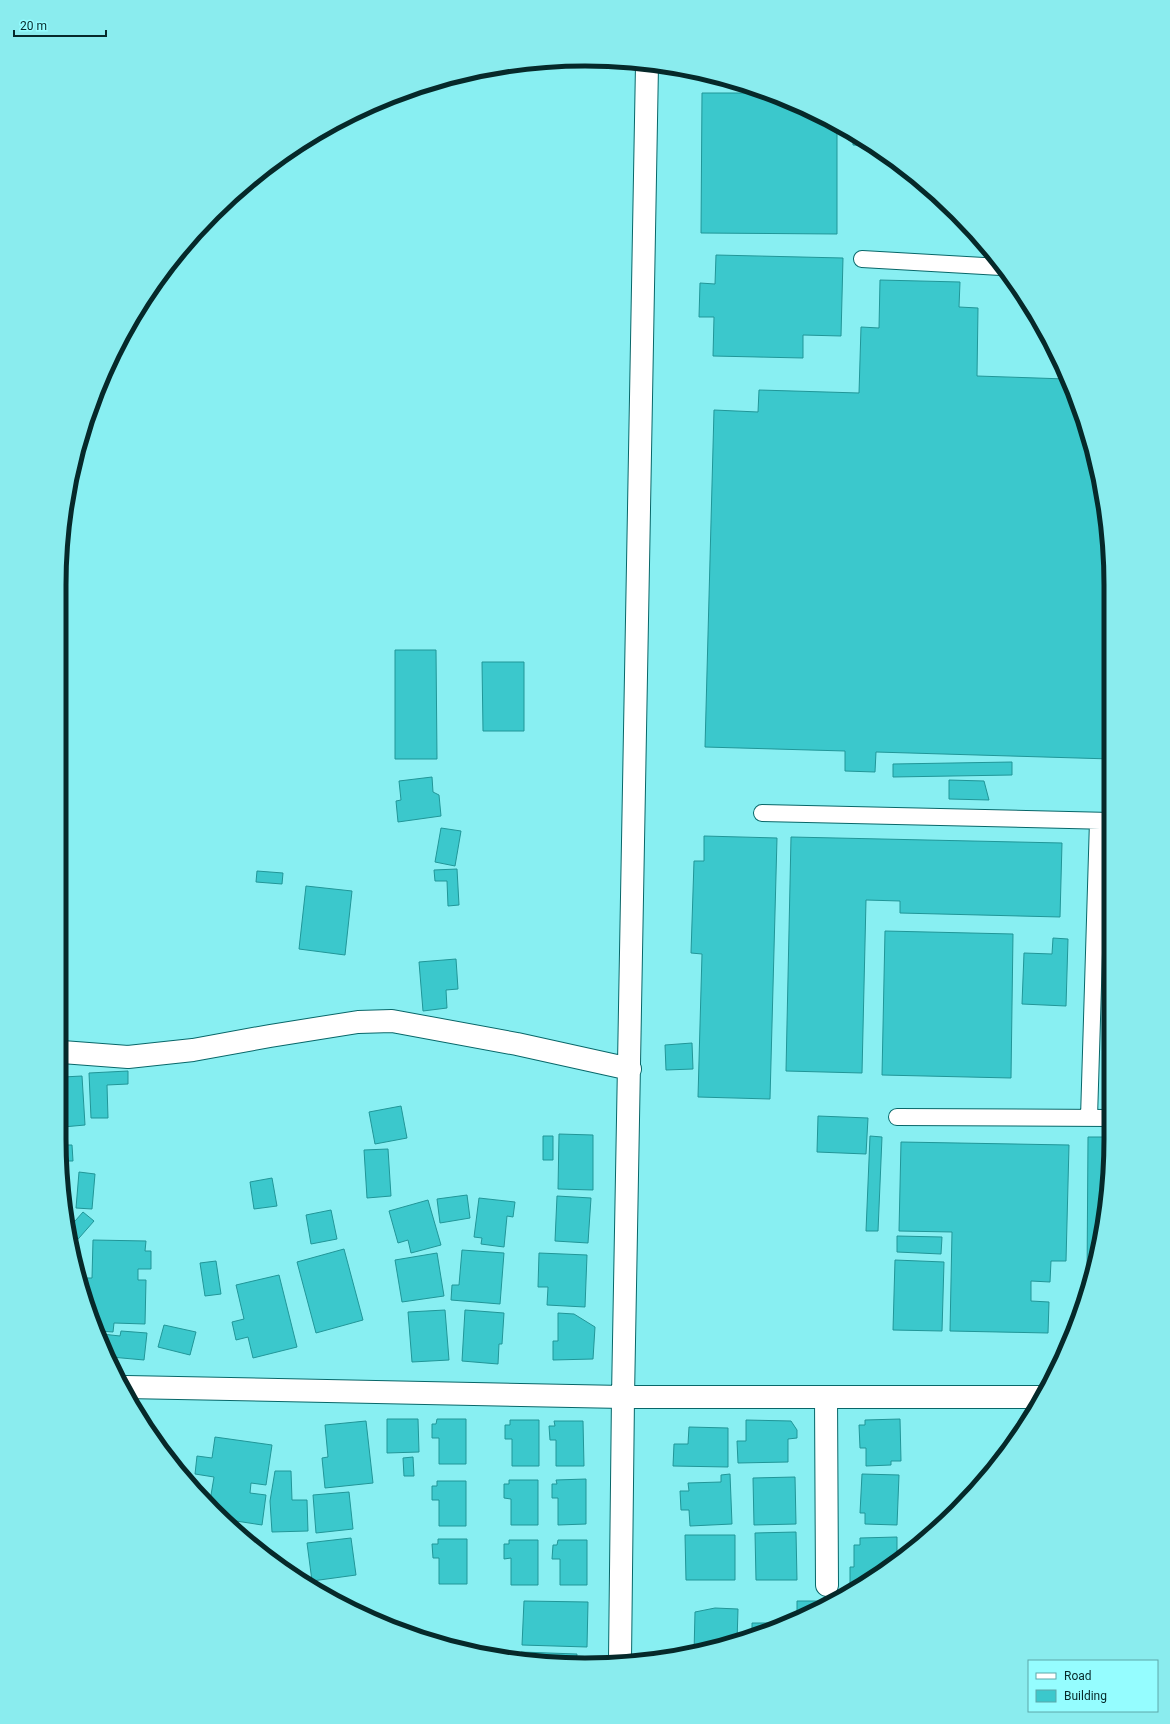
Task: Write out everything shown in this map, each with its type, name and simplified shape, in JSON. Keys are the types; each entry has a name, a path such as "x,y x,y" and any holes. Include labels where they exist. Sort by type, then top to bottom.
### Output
{"street":[{"path":"620,1657 623,1397 647,69"},
{"path":"66,1052 128,1057 193,1050 358,1022 392,1021 517,1044 630,1069"},
{"path":"130,1387 623,1397 1034,1398"},
{"path":"826,1397 827,1585"}],"lane":[{"path":"862,259 995,267"},
{"path":"762,813 1104,821 1089,1118"},
{"path":"897,1117 1104,1118"}],"building":[{"path":"702,93 749,93 784,106 837,132 837,234 701,233"},
{"path":"853,141 860,145 853,145"},
{"path":"716,255 843,258 841,336 803,335 803,358 713,356 714,317 699,317 700,283 715,284"},
{"path":"880,280 960,282 959,307 978,308 977,376 1061,379 1076,418 1086,451 1100,517 1104,585 1104,759 876,752 875,772 845,771 845,751 705,747 714,410 758,412 759,390 859,393 861,327 879,328"},
{"path":"395,650 436,650 437,759 395,759"},
{"path":"482,662 524,662 524,731 483,731"},
{"path":"1012,762 1012,775 893,777 893,764"},
{"path":"432,777 433,792 439,795 441,816 398,822 396,801 401,800 399,781"},
{"path":"949,780 984,781 989,800 949,799"},
{"path":"441,828 461,831 455,866 435,862"},
{"path":"704,836 777,838 770,1099 698,1097 702,954 691,953 694,861 704,861"},
{"path":"791,837 1062,843 1060,917 900,913 900,901 866,900 862,1073 786,1071"},
{"path":"457,869 459,905 448,906 447,881 435,881 434,870"},
{"path":"257,871 283,873 282,884 256,882"},
{"path":"306,886 352,891 345,955 299,949"},
{"path":"885,931 1013,934 1011,1078 882,1075"},
{"path":"1053,938 1068,939 1066,1006 1022,1004 1024,953 1052,954"},
{"path":"456,959 458,989 446,990 447,1008 423,1011 419,962"},
{"path":"692,1043 693,1069 666,1070 665,1045"},
{"path":"128,1071 128,1084 107,1085 108,1118 91,1118 89,1073"},
{"path":"82,1076 85,1125 66,1127 66,1077"},
{"path":"401,1106 407,1138 375,1144 369,1112"},
{"path":"818,1116 868,1118 866,1154 817,1152"},
{"path":"559,1134 593,1135 593,1190 558,1189"},
{"path":"543,1136 553,1136 553,1160 543,1160"},
{"path":"870,1136 882,1137 878,1231 866,1231"},
{"path":"1088,1137 1104,1137 1100,1207 1087,1268"},
{"path":"901,1142 1069,1145 1066,1261 1051,1261 1050,1282 1031,1281 1031,1301 1049,1302 1048,1333 950,1331 952,1232 899,1231"},
{"path":"66,1145 72,1145 73,1161 67,1161"},
{"path":"388,1149 391,1196 367,1198 364,1150"},
{"path":"79,1172 95,1174 92,1209 76,1208"},
{"path":"272,1178 277,1206 254,1209 250,1182"},
{"path":"467,1195 470,1218 440,1223 437,1199"},
{"path":"557,1196 591,1198 588,1243 555,1241"},
{"path":"479,1198 515,1202 513,1217 507,1216 504,1247 481,1244 482,1238 474,1237"},
{"path":"428,1200 441,1245 411,1253 408,1240 398,1243 389,1211"},
{"path":"331,1210 337,1239 311,1244 306,1215"},
{"path":"83,1212 94,1221 76,1241 73,1223"},
{"path":"897,1236 942,1237 941,1254 897,1252"},
{"path":"93,1240 146,1241 145,1251 151,1251 151,1269 138,1269 138,1280 146,1280 145,1324 114,1323 113,1332 103,1331 86,1278 92,1278"},
{"path":"344,1249 363,1320 316,1333 297,1262"},
{"path":"462,1250 504,1253 500,1304 451,1300 452,1285 459,1285"},
{"path":"437,1253 444,1296 402,1302 395,1260"},
{"path":"539,1253 587,1255 585,1307 547,1305 548,1287 538,1287"},
{"path":"895,1260 944,1262 942,1331 893,1330"},
{"path":"216,1261 221,1294 205,1296 200,1263"},
{"path":"279,1275 297,1347 253,1358 248,1337 236,1340 232,1322 244,1319 236,1285"},
{"path":"445,1310 449,1360 412,1362 408,1312"},
{"path":"465,1310 504,1313 502,1344 499,1344 498,1364 462,1361"},
{"path":"558,1313 574,1314 595,1327 593,1359 553,1360 553,1341 558,1341"},
{"path":"164,1325 196,1332 190,1355 158,1347"},
{"path":"121,1331 147,1333 144,1360 115,1357 105,1334 120,1336"},
{"path":"387,1419 418,1419 419,1452 387,1453"},
{"path":"437,1419 466,1419 466,1464 439,1464 439,1438 432,1438 432,1424 436,1424"},
{"path":"900,1419 901,1461 891,1461 891,1465 866,1466 866,1448 860,1448 859,1425 865,1425 865,1420"},
{"path":"510,1420 539,1420 539,1466 512,1466 512,1439 505,1439 505,1425 510,1425"},
{"path":"746,1420 791,1421 797,1430 797,1438 788,1439 788,1462 738,1463 737,1441 746,1441"},
{"path":"366,1421 373,1483 325,1488 322,1458 328,1457 325,1425"},
{"path":"554,1421 583,1421 584,1466 556,1466 556,1440 550,1440 549,1426 555,1426"},
{"path":"689,1427 728,1428 728,1467 673,1466 674,1444 688,1444"},
{"path":"215,1437 272,1445 266,1485 251,1483 250,1493 266,1495 262,1525 234,1521 211,1498 214,1477 195,1474 197,1456 212,1458"},
{"path":"413,1457 414,1476 404,1476 403,1458"},
{"path":"275,1471 291,1471 292,1500 307,1500 308,1531 272,1532 270,1501"},
{"path":"730,1474 732,1524 690,1526 689,1510 681,1510 680,1491 689,1491 688,1483 721,1482 721,1475"},
{"path":"862,1474 899,1475 897,1525 865,1524 865,1513 860,1513"},
{"path":"795,1477 796,1524 754,1525 753,1478"},
{"path":"586,1479 586,1524 558,1525 558,1498 552,1498 552,1484 557,1484 556,1480"},
{"path":"509,1480 538,1480 538,1525 511,1525 511,1499 504,1498 504,1484 509,1484"},
{"path":"437,1481 466,1481 466,1526 439,1526 439,1500 432,1500 432,1486 437,1486"},
{"path":"349,1492 353,1529 316,1533 313,1495"},
{"path":"796,1532 797,1580 756,1580 755,1533"},
{"path":"685,1535 735,1535 735,1580 686,1580"},
{"path":"897,1537 897,1554 873,1571 850,1584 850,1567 854,1567 854,1545 860,1545 860,1538"},
{"path":"351,1538 356,1575 312,1580 307,1543"},
{"path":"438,1539 467,1539 467,1584 439,1584 439,1558 433,1558 432,1544 438,1544"},
{"path":"509,1540 538,1540 538,1585 511,1585 511,1558 504,1559 504,1544 509,1544"},
{"path":"558,1540 587,1540 587,1585 560,1585 560,1559 552,1559 553,1545 557,1545"},
{"path":"524,1601 588,1602 587,1647 522,1645"},
{"path":"797,1601 820,1601 815,1604 797,1612"},
{"path":"715,1608 738,1609 737,1634 694,1646 695,1612"},
{"path":"752,1623 771,1623 752,1630"},
{"path":"521,1652 577,1654 577,1658 521,1654"}]}
